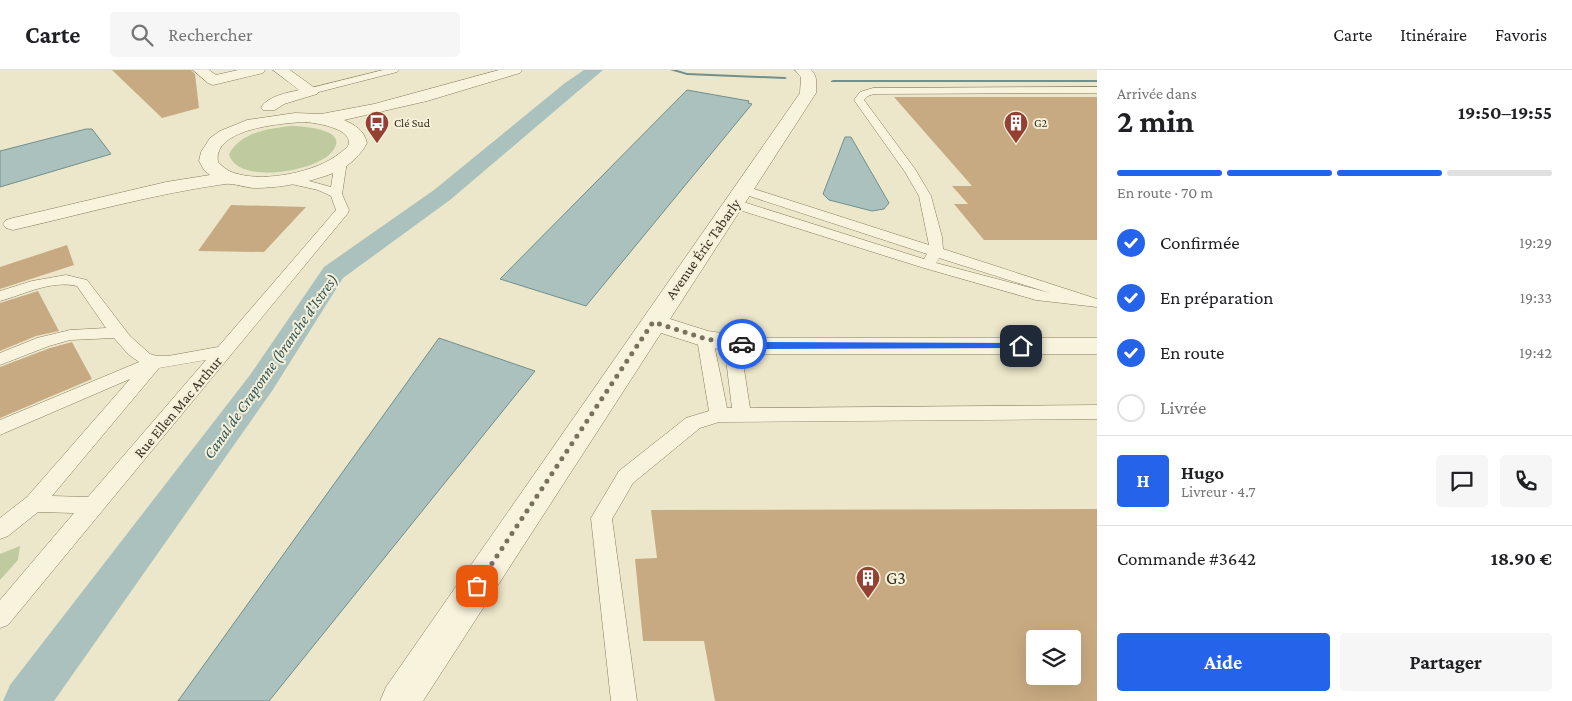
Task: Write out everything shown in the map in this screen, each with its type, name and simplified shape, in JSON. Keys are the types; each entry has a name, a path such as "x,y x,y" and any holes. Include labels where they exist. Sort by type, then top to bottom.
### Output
{"street":[{"path":"200,70 213,80 258,70"},
{"path":"280,70 311,91"},
{"name":"Avenue Éric Tabarly","path":"400,701 808,94 809,76 802,70"},
{"path":"229,178 217,172 210,165 208,157 211,148 221,139 252,124 288,118 324,119 368,112 521,71"},
{"path":"356,135 387,117 521,71"},
{"path":"252,124 278,101 311,91"},
{"path":"269,107 288,118"},
{"path":"7,226 166,188 229,178 261,182 291,180 318,173 340,162 355,148 357,142 356,135 344,125 324,119"},
{"path":"7,226 162,177 208,157"},
{"path":"653,322 706,339 754,346 1097,346"}],"lane":[{"path":"311,91 394,70"},
{"path":"929,265 936,251 935,237 925,196 911,172 859,100 864,94 873,91 1097,90"},
{"path":"291,180 322,188 336,194 340,162"},
{"name":"Rue Ellen Mac Arthur","path":"0,616 343,210 336,194"},
{"path":"739,197 936,251 1096,303"},
{"path":"739,197 929,265 1041,297 1096,303"},
{"path":"0,296 36,284 66,279 82,283 132,350 155,362"},
{"path":"0,359 43,342 70,335 118,333"},
{"path":"706,339 718,414"},
{"path":"732,343 742,415"},
{"path":"0,428 155,362 224,352"},
{"path":"0,530 34,503 155,362"},
{"path":"624,701 601,518 626,476 693,423 718,414 1097,412"},
{"path":"34,503 94,506"}],"green space":[{"path":"290,126 314,128 331,134 336,139 336,145 331,153 322,160 309,166 276,172 246,170 235,164 229,154 240,141 248,136 264,130"},
{"path":"20,546 18,560 0,580 0,554"}],"water":[{"path":"687,90 749,101 748,103 752,104 586,306 500,279"},
{"path":"92,129 111,154 0,187 0,151"},
{"path":"845,137 851,137 889,203 884,209 872,211 829,200 823,194"},
{"path":"439,338 535,371 269,701 178,701"}],"building":[{"path":"112,70 191,70 195,74 199,108 162,118"},
{"name":"G2","path":"894,97 1097,97 1097,240 984,240 954,204 968,204 952,186 972,186"},
{"path":"231,205 306,207 264,252 198,251"},
{"path":"67,245 74,265 0,289 0,267"},
{"path":"38,291 59,331 36,336 0,351 0,303"},
{"path":"72,342 92,379 0,418 0,367 50,348"},
{"name":"G3","path":"1097,509 1097,701 715,701 704,641 643,641 635,559 657,558 651,510"}],"waterway":[{"name":"Canal de Craponne (branche d'Istres)","path":"26,701 261,383 333,273 442,195 571,87 595,70"},
{"path":"672,70 687,74 785,78"},
{"path":"833,81 1097,81"}],"way so far":[{"path":"477,586 653,322 706,339 742,344"}],"place":[{"name":"Clé Sud","path":"377,144"},
{"name":"G2","path":"1016,144"},
{"name":"G3","path":"868,599"}],"route":[{"path":"742,344 754,346 1021,346"}]}
